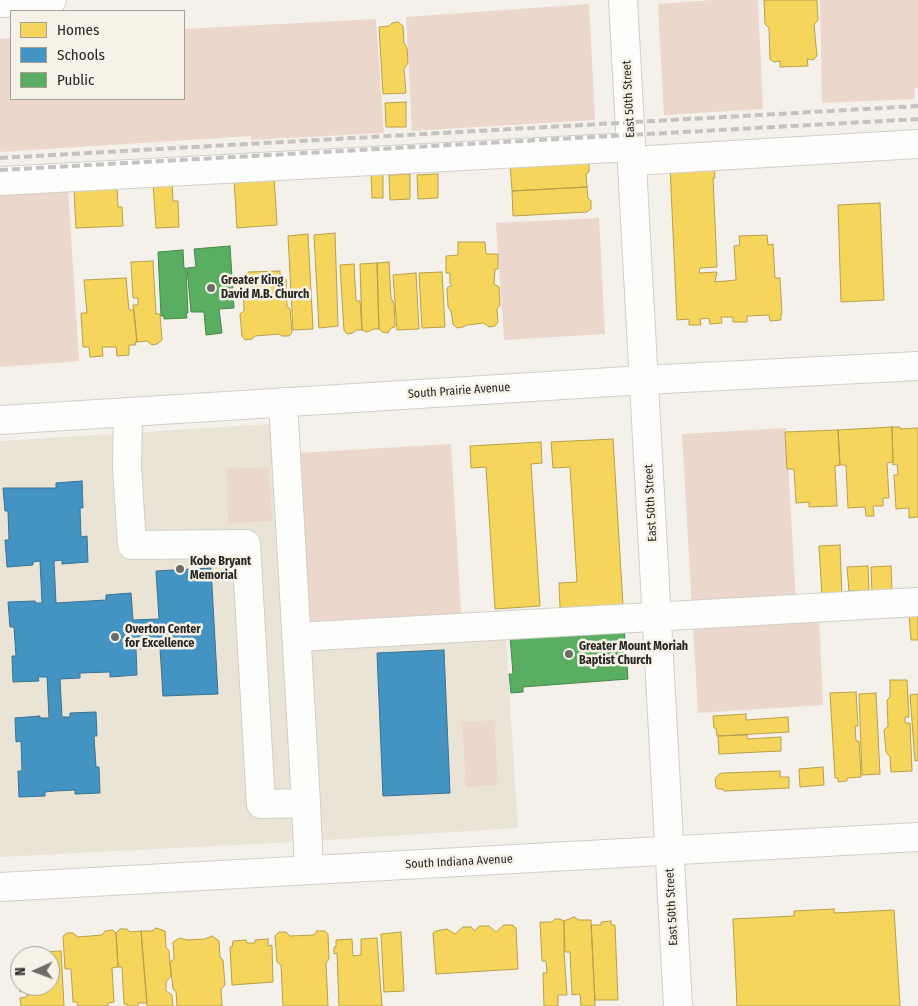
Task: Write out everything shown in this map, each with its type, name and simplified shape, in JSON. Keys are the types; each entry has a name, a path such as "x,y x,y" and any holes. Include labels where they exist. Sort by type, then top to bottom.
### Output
{"street":[{"path":"0,3 52,0"},
{"name":"East 50th Street","path":"623,0 678,1006"},
{"path":"0,181 632,154 918,144"},
{"name":"South Prairie Avenue","path":"0,420 644,380 918,366"},
{"path":"283,402 309,870"},
{"path":"128,412 128,467 132,545 246,544 260,804 306,804"},
{"path":"297,637 918,602"},
{"name":"South Indiana Avenue","path":"0,887 918,837"}],"shaded area":[{"path":"711,0 758,0 763,109 664,115 658,4"},
{"path":"820,0 918,0 918,88 915,88 914,99 822,103"},
{"path":"589,4 595,120 412,131 406,17"},
{"path":"376,19 384,133 251,140 251,136 0,152 0,39 10,38 10,100 185,100 185,29"},
{"path":"68,188 79,361 0,367 0,191"},
{"path":"599,218 605,334 504,340 496,223"},
{"path":"271,424 283,638 505,624 518,828 0,857 0,441"},
{"path":"786,428 797,619 819,618 823,705 698,713 682,434"},
{"path":"451,444 461,613 308,622 298,453"},
{"path":"269,467 272,521 228,523 226,469"},
{"path":"494,720 498,785 466,787 462,722"}],"building: Homes":[{"path":"764,0 817,0 818,20 814,25 817,56 813,60 807,59 808,66 780,67 780,61 774,62 770,59 769,28 765,24"},
{"path":"398,22 403,26 404,43 407,48 408,63 404,69 406,93 383,94 379,27 389,26 392,23"},
{"path":"406,102 406,127 386,127 385,103"},
{"path":"585,160 589,163 589,172 586,174 587,187 512,191 510,164"},
{"path":"714,164 717,267 700,268 699,273 717,272 715,282 736,280 734,246 740,245 739,236 767,235 768,245 773,244 775,278 780,278 781,320 770,321 769,315 747,316 747,322 733,322 733,317 721,317 722,323 710,324 709,318 700,319 701,325 689,325 689,319 677,320 670,166"},
{"path":"371,171 383,171 383,198 372,198"},
{"path":"410,174 410,199 390,200 389,175"},
{"path":"438,174 438,198 418,199 417,175"},
{"path":"274,176 277,225 237,228 234,179"},
{"path":"172,182 173,201 178,201 179,227 156,228 153,183"},
{"path":"587,187 591,209 587,212 513,216 512,191"},
{"path":"117,188 118,207 122,207 123,226 76,228 74,190"},
{"path":"880,203 884,300 841,302 838,205"},
{"path":"335,233 338,326 319,328 314,235"},
{"path":"308,234 313,329 293,330 288,236"},
{"path":"458,242 485,242 486,254 498,254 498,269 495,269 494,284 499,287 500,305 497,309 498,322 495,326 489,327 484,323 457,328 453,324 451,311 448,307 447,288 452,285 450,283 450,273 446,273 446,256 458,255"},
{"path":"153,261 156,314 160,314 162,340 152,345 147,341 137,342 133,305 138,305 138,298 133,298 131,262"},
{"path":"389,262 395,327 391,328 388,333 382,332 379,329 377,263"},
{"path":"377,263 379,329 367,332 362,330 360,264"},
{"path":"354,264 356,301 360,301 362,330 356,330 353,333 347,334 344,330 340,265"},
{"path":"280,271 280,279 286,279 287,306 290,309 292,333 289,336 279,334 255,336 252,339 245,340 242,336 240,314 244,311 243,281 248,281 248,272"},
{"path":"442,272 445,327 422,328 419,273"},
{"path":"416,273 419,329 397,330 393,275"},
{"path":"126,278 129,310 134,310 136,345 129,345 129,355 117,356 116,347 102,347 103,356 90,357 89,347 83,347 81,313 87,313 84,280"},
{"path":"892,427 893,462 887,463 889,498 883,498 883,506 873,506 874,516 866,516 865,507 848,508 846,465 840,465 838,430"},
{"path":"892,427 900,427 900,429 918,428 918,517 909,518 909,508 896,509 894,475 898,475 897,464 893,465"},
{"path":"838,430 840,465 835,466 837,506 809,507 809,502 796,503 794,469 787,469 785,432"},
{"path":"613,439 623,605 560,608 559,583 577,582 570,467 553,468 551,442"},
{"path":"541,442 542,463 531,464 540,606 495,609 486,467 471,468 470,446"},
{"path":"840,545 842,597 822,597 819,546"},
{"path":"868,566 869,591 849,591 847,567"},
{"path":"891,566 892,591 872,591 871,567"},
{"path":"909,614 918,614 918,640 911,640"},
{"path":"890,680 907,680 909,717 905,717 905,723 910,723 912,771 891,772 890,757 886,752 884,730 888,726 887,700 890,697"},
{"path":"856,692 858,726 855,726 856,741 859,741 861,777 847,778 847,781 838,782 838,778 835,778 830,693"},
{"path":"876,693 880,774 862,775 859,694"},
{"path":"918,694 918,760 915,761 910,695"},
{"path":"746,714 746,720 788,717 789,732 717,736 713,716"},
{"path":"747,735 747,739 781,737 781,751 719,754 718,736"},
{"path":"823,767 824,785 800,787 799,769"},
{"path":"780,771 780,777 789,777 789,788 724,791 716,787 715,779 719,774 723,773"},
{"path":"834,909 834,913 894,910 900,1006 737,1006 733,919 794,916 794,911"},
{"path":"574,917 579,920 591,920 595,1006 581,1006 580,994 572,995 570,952 565,952 564,921"},
{"path":"555,919 564,921 567,995 558,995 558,1006 544,1006 543,973 547,973 546,961 542,961 540,922 552,922"},
{"path":"611,921 611,925 615,925 618,1000 595,1000 591,925 601,925 601,922"},
{"path":"504,925 513,925 516,928 518,969 436,974 433,933 447,929 455,934 463,927 471,927 475,931 479,926 489,926 496,932"},
{"path":"156,928 165,931 171,976 166,982 166,991 172,995 173,1006 147,1006 141,931 152,931"},
{"path":"120,929 127,929 130,932 141,931 147,1003 138,1003 138,1006 127,1006 127,1004 124,1004 122,967 118,967 116,933"},
{"path":"112,930 116,933 118,967 112,968 114,1002 108,1003 108,1006 78,1006 77,1002 73,1002 71,969 65,969 63,936 67,933 73,933 78,937 102,935 105,931"},
{"path":"317,931 325,931 328,934 329,959 326,963 328,1006 283,1006 281,965 277,962 275,936 279,932 286,932 290,936 314,935"},
{"path":"401,932 404,991 384,992 381,934"},
{"path":"212,936 219,941 220,957 223,960 225,985 221,989 222,1006 177,1006 170,962 174,959 173,942 180,938 187,940 205,939"},
{"path":"377,938 382,1006 339,1006 337,953 334,954 336,940 352,939 353,956 361,955 361,939"},
{"path":"268,939 268,946 272,945 273,982 232,985 230,947 232,947 233,941 246,940 247,943 255,943 255,940"},
{"path":"61,951 64,1006 21,1006 20,998 60,996"}],"building: Schools":[{"name":"Overton Center for Excellence","path":"82,481 83,508 80,508 81,537 87,536 88,562 62,564 62,560 54,561 56,603 106,600 106,595 131,593 133,620 159,619 156,571 211,568 218,694 163,696 160,648 136,649 137,675 110,677 110,672 80,673 80,678 60,679 62,717 70,717 70,713 96,712 97,736 94,736 96,767 99,767 100,793 75,794 75,790 45,792 45,796 19,797 18,771 22,771 21,741 16,742 15,718 40,716 40,718 49,718 47,677 38,677 39,681 13,682 12,656 16,656 14,627 10,627 8,602 35,601 36,603 42,603 40,561 33,562 33,565 7,567 5,540 9,540 8,511 5,511 3,488 56,488 56,483"},
{"path":"444,650 450,793 383,796 377,653"}],"building: Public":[{"name":"Greater King David M.B. Church","path":"230,246 234,308 219,309 222,333 206,335 204,312 191,312 187,268 196,267 194,249"},
{"path":"183,250 184,268 186,268 187,318 164,319 164,316 161,316 158,252"},
{"name":"Greater Mount Moriah Baptist Church","path":"624,626 628,679 523,687 523,692 511,693 509,674 513,674 510,635"}],"railway":[{"path":"0,158 918,106"},
{"path":"0,170 918,119"}],"place":[{"name":"Greater King David M.B. Church","path":"211,288"},
{"name":"Kobe Bryant Memorial","path":"180,569"},
{"name":"Overton Center for Excellence","path":"115,637"},
{"name":"Greater Mount Moriah Baptist Church","path":"569,654"}]}
